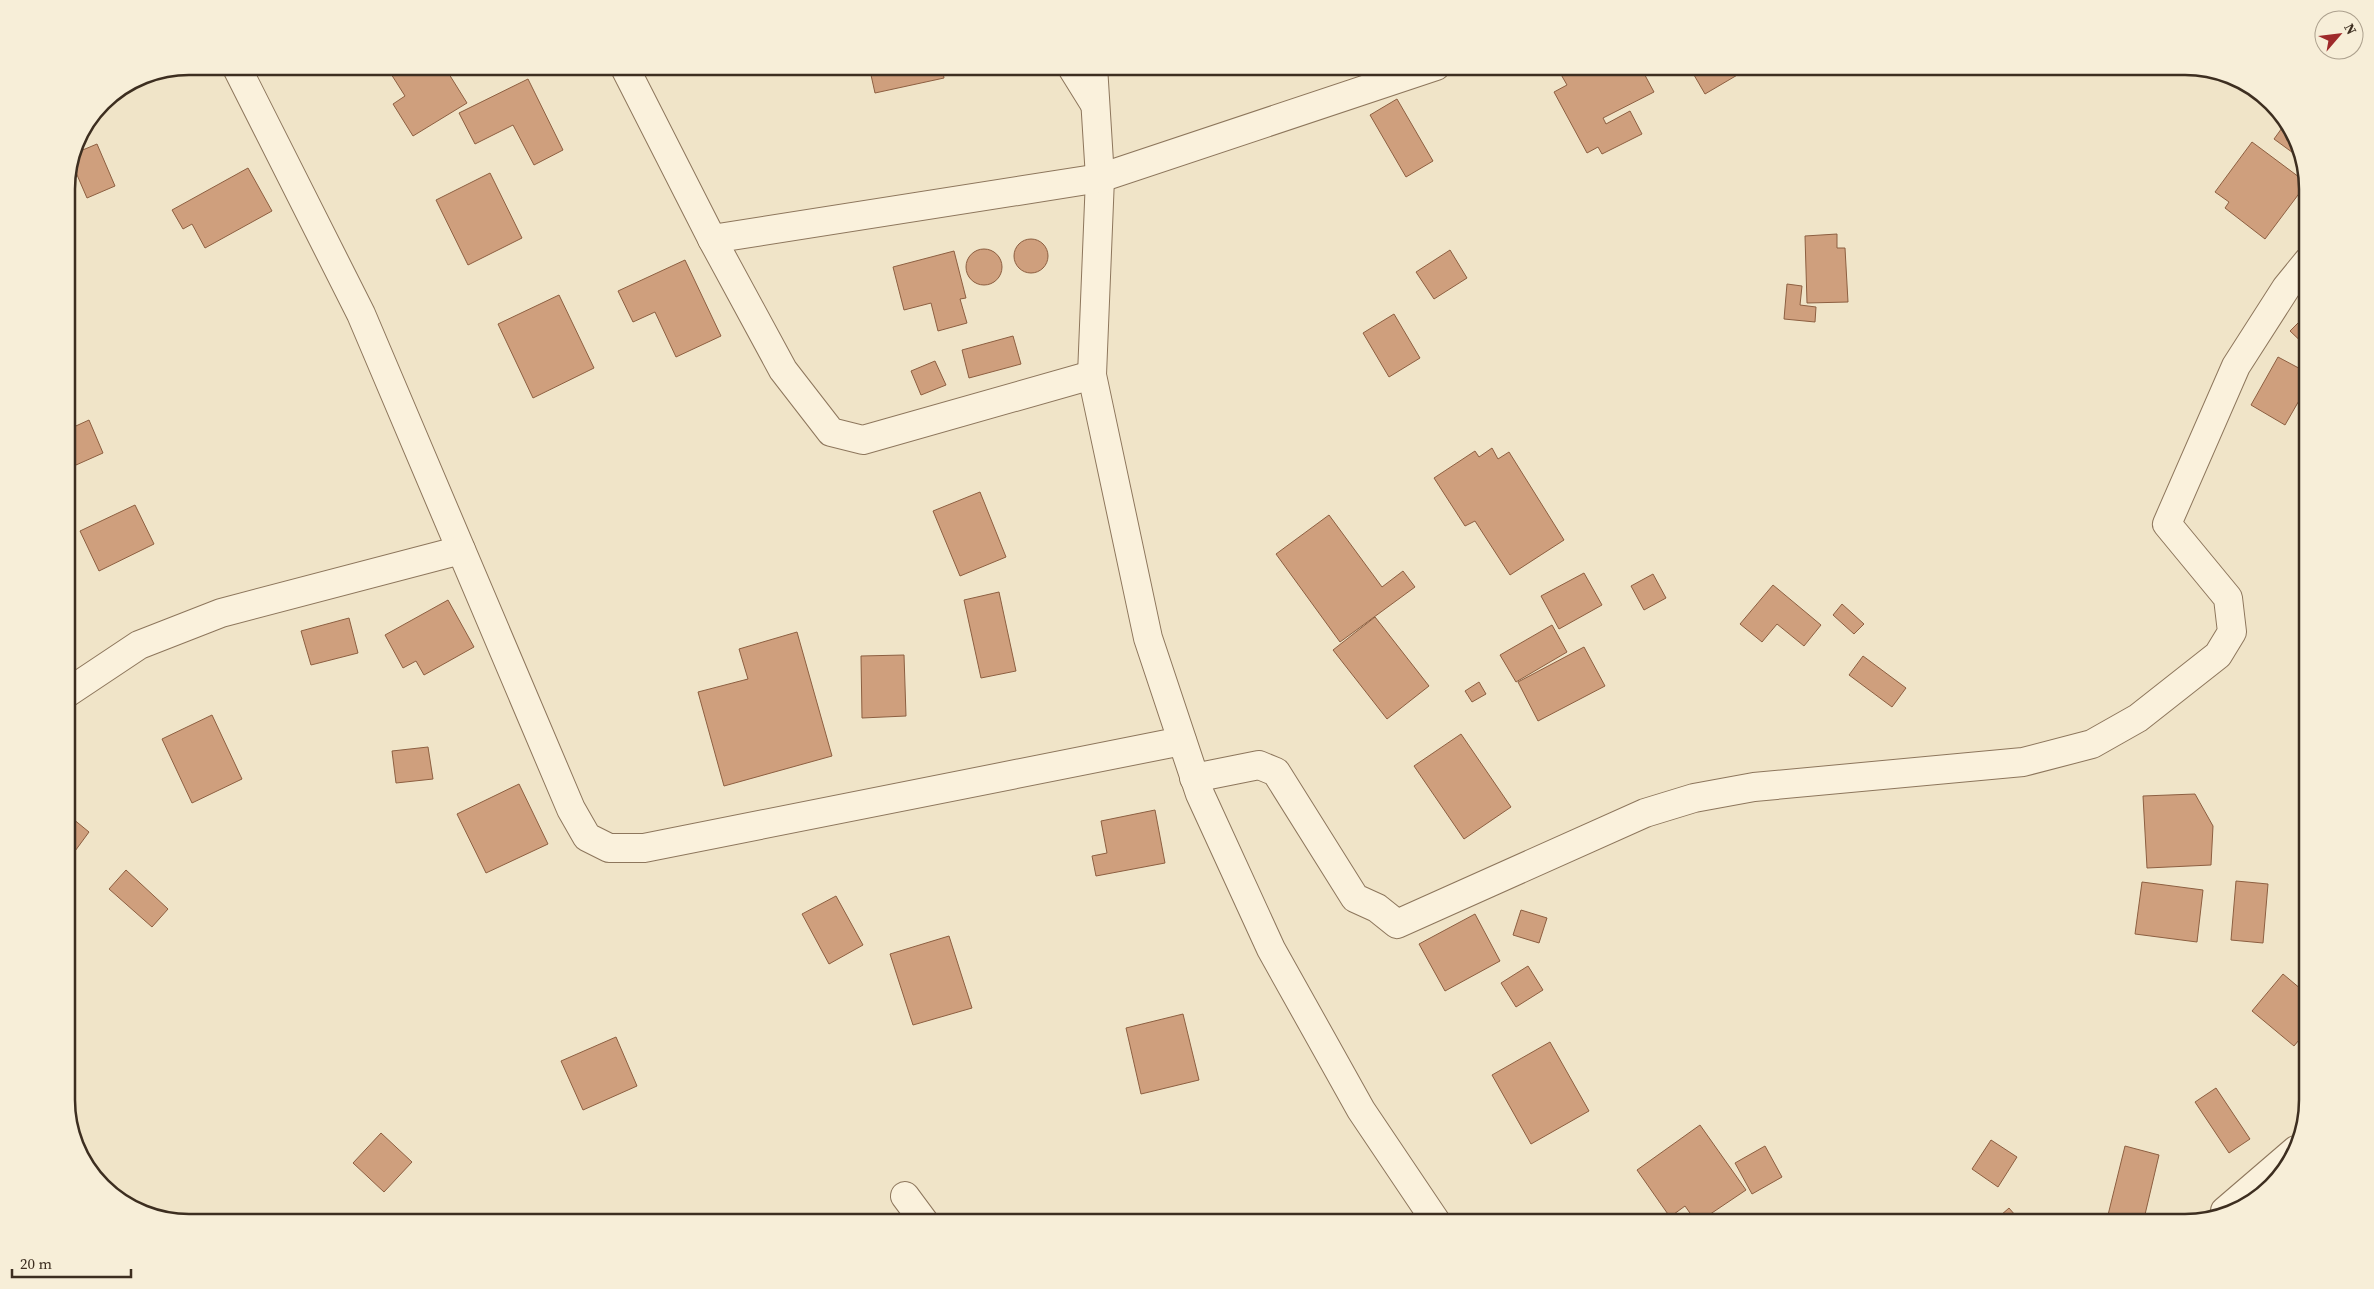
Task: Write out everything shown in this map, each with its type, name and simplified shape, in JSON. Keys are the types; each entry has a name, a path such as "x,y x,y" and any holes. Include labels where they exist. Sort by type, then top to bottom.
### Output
{"street":[{"path":"241,75 361,314 571,809 587,837 610,848 644,848 1182,741"},
{"path":"629,75 712,239 784,370 831,432 863,440 1092,375"},
{"path":"1076,75 1094,104"},
{"path":"1093,75 1100,178 1092,375 1148,638 1194,778 1271,949 1361,1110 1431,1214"},
{"path":"712,239 1100,178 1409,75"},
{"path":"1194,778 1259,765 1276,772 1355,898 1378,908 1397,924 1645,814 1694,798 1754,787 2022,762 2092,744 2138,718 2218,655 2232,632 2228,598 2167,524 2236,366 2286,288 2299,272"},
{"path":"75,687 139,646 221,613 461,550"},
{"path":"2236,1201 2278,1165"},
{"path":"905,1196 918,1214"}],"building":[{"path":"392,75 450,75 467,103 413,136 393,104 405,96"},
{"path":"871,75 944,75 944,78 875,93"},
{"path":"1561,75 1645,75 1654,92 1603,118 1606,124 1630,111 1642,134 1602,154 1598,147 1587,153 1554,92 1567,85"},
{"path":"1694,75 1737,75 1705,94"},
{"path":"528,79 563,150 534,165 513,125 475,144 459,113"},
{"path":"1397,99 1433,161 1406,177 1370,115"},
{"path":"2281,129 2293,153 2274,139"},
{"path":"2252,142 2298,177 2299,194 2265,239 2225,208 2229,202 2215,192"},
{"path":"97,144 115,186 87,198 76,173 82,150"},
{"path":"248,168 272,211 205,248 192,224 183,229 172,210"},
{"path":"490,173 522,238 468,265 436,200"},
{"path":"1837,234 1837,248 1845,248 1848,302 1807,303 1805,236"},
{"path":"1031,239 1038,240 1043,244 1047,249 1047,263 1043,268 1038,272 1031,273 1024,272 1019,268 1015,263 1014,256 1015,249 1019,244 1024,240"},
{"path":"984,249 991,250 997,254 1001,260 1001,274 997,280 991,284 984,285 977,284 971,280 967,274 966,267 967,260 971,254 977,250"},
{"path":"1450,250 1467,278 1434,299 1416,272"},
{"path":"954,251 966,298 960,299 967,323 938,331 931,303 904,310 893,267"},
{"path":"685,260 721,336 676,357 655,312 633,322 618,291"},
{"path":"1787,284 1802,286 1800,305 1816,307 1815,322 1784,319"},
{"path":"559,295 594,368 533,398 498,324"},
{"path":"1394,314 1420,358 1389,377 1363,333"},
{"path":"2299,322 2299,340 2290,331"},
{"path":"1013,336 1021,364 969,378 962,350"},
{"path":"2278,357 2299,368 2299,401 2285,425 2251,405"},
{"path":"935,361 946,385 921,395 911,371"},
{"path":"89,420 103,453 75,465 75,426"},
{"path":"1492,448 1498,459 1509,452 1564,540 1510,575 1475,521 1465,526 1434,478 1475,451 1479,457"},
{"path":"980,492 1006,557 960,576 933,511"},
{"path":"135,505 154,544 99,571 80,531"},
{"path":"1329,515 1382,587 1403,571 1415,587 1340,642 1276,554"},
{"path":"1584,573 1602,605 1559,629 1541,596"},
{"path":"1653,574 1666,598 1644,610 1631,586"},
{"path":"1773,585 1821,625 1804,646 1777,624 1762,642 1740,624"},
{"path":"999,592 1016,671 981,678 964,600"},
{"path":"448,600 474,647 424,675 416,661 403,668 385,635"},
{"path":"1842,604 1864,624 1854,634 1833,615"},
{"path":"1375,617 1429,686 1387,719 1333,650"},
{"path":"349,618 358,653 311,665 301,631"},
{"path":"1552,625 1567,652 1516,682 1500,655"},
{"path":"797,632 832,756 724,786 698,692 748,679 739,649"},
{"path":"1584,647 1605,686 1538,721 1518,682"},
{"path":"904,655 906,716 862,718 861,656"},
{"path":"1863,656 1906,688 1892,707 1849,675"},
{"path":"1479,682 1486,694 1472,702 1465,691"},
{"path":"212,715 242,779 192,803 162,739"},
{"path":"1461,734 1511,807 1464,839 1414,766"},
{"path":"428,747 433,779 396,783 392,751"},
{"path":"519,784 548,844 486,873 457,814"},
{"path":"2195,794 2213,826 2211,865 2147,868 2143,796"},
{"path":"1155,810 1165,863 1096,876 1092,856 1107,853 1101,821"},
{"path":"75,821 89,832 75,851"},
{"path":"126,870 168,909 152,927 109,889"},
{"path":"2236,881 2268,884 2263,943 2231,940"},
{"path":"2142,882 2203,890 2197,942 2135,934"},
{"path":"836,896 863,945 829,964 802,914"},
{"path":"1521,910 1547,918 1539,943 1513,935"},
{"path":"1475,914 1500,961 1445,991 1419,944"},
{"path":"949,936 972,1008 913,1025 890,954"},
{"path":"1528,966 1543,990 1516,1007 1501,983"},
{"path":"2283,974 2299,987 2299,1040 2294,1046 2252,1011"},
{"path":"1183,1014 1199,1080 1141,1094 1126,1028"},
{"path":"616,1037 637,1086 583,1110 561,1061"},
{"path":"1550,1042 1589,1111 1531,1144 1492,1075"},
{"path":"2216,1088 2250,1139 2229,1153 2195,1102"},
{"path":"1700,1125 1746,1190 1710,1214 1691,1214 1685,1206 1674,1214 1668,1214 1637,1170"},
{"path":"381,1133 412,1162 384,1192 353,1163"},
{"path":"1991,1140 2017,1157 1998,1187 1972,1169"},
{"path":"1765,1146 1782,1177 1752,1194 1735,1163"},
{"path":"2125,1146 2159,1155 2145,1214 2108,1214"},
{"path":"2009,1208 2014,1214 2002,1214"}]}
